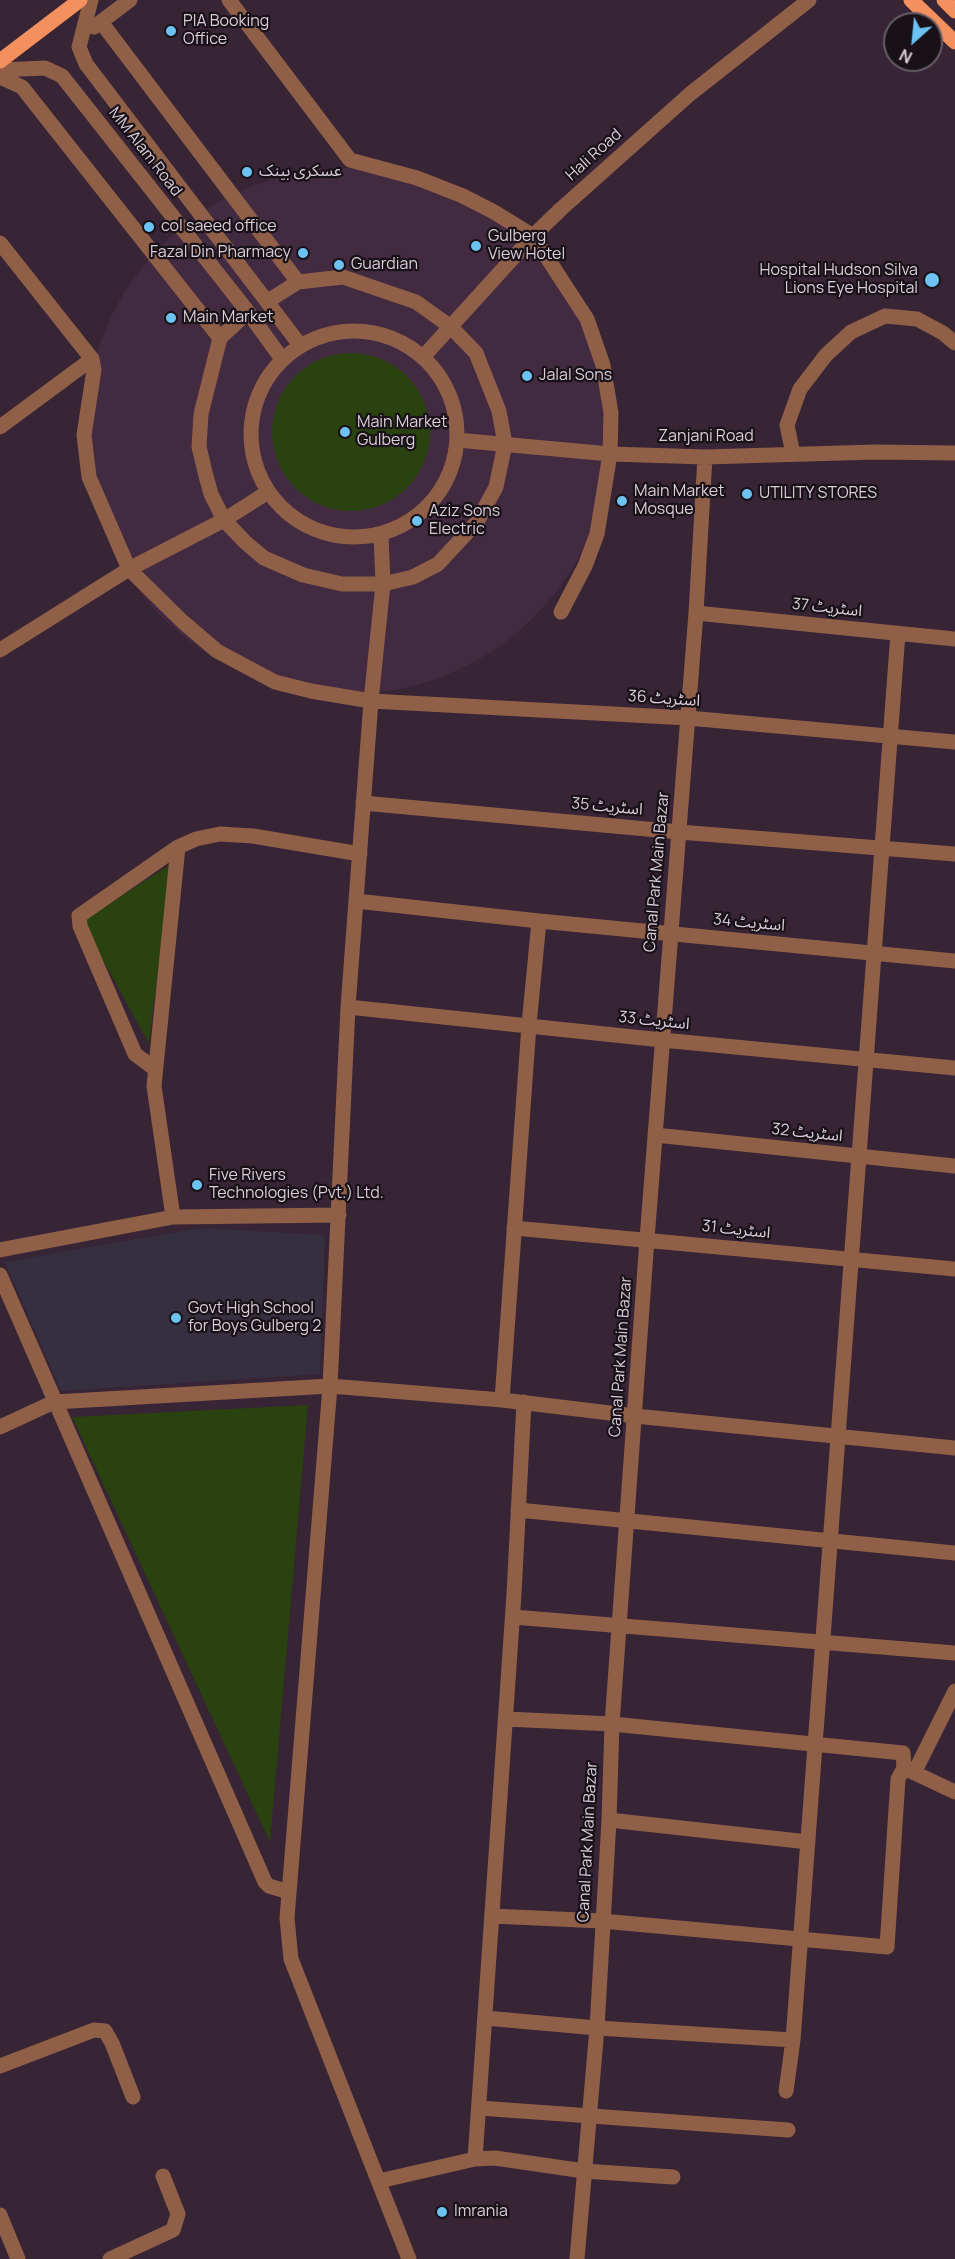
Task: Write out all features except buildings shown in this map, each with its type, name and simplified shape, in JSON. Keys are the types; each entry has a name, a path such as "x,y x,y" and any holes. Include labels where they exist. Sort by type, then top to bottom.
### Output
{"main road":[{"path":"0,61 80,0"},
{"path":"911,0 955,42"},
{"path":"944,0 955,11"}],"street":[{"path":"80,39 91,0"},
{"path":"80,39 130,0"},
{"path":"229,0 350,160 417,178 463,196 533,236 587,319 603,365 611,413 610,454 597,534 585,566 561,612"},
{"name":"Hali Road","path":"423,357 533,236 600,174 690,94 809,0"},
{"path":"101,22 298,282"},
{"name":"MM Alam Road","path":"80,39 81,55 86,64 300,345"},
{"name":"MM Alam Road","path":"0,70 45,68 62,76 248,312 282,359"},
{"path":"0,77 22,87 220,338"},
{"path":"0,243 92,359 94,370 84,435 90,477 129,569"},
{"path":"248,312 220,338 201,414 199,447 211,494 224,520 245,543 264,558 303,575 342,584 383,584 413,577 438,564 477,522 496,488 505,444 499,411 476,353 451,327 416,302 343,277 298,282 268,301"},
{"path":"793,454 787,425 800,388 826,355 851,332 885,316 917,319 943,333 955,343"},
{"path":"351,330 376,333 401,342 423,357 441,378 453,403 457,421 454,461 446,482 434,500 419,515 401,527 381,534 349,537 318,531 290,516 268,492 256,471 251,447 250,423 255,399 266,377 282,359 300,345 324,334 351,330"},
{"path":"0,427 92,359"},
{"name":"Zanjani Road","path":"457,440 610,454 705,457 955,453"},
{"name":"Canal Park Main Bazar","path":"577,2259 597,2028 612,1724 646,1239 696,613 705,457"},
{"path":"0,650 129,569 224,520 268,492"},
{"path":"381,534 383,584 371,701 348,1007 330,1386 287,1918 291,1959 409,2259"},
{"name":"اسٹریٹ 36","path":"129,569 183,622 217,651 275,682 311,691 371,701 688,718 955,742"},
{"name":"اسٹریٹ 37","path":"696,613 955,639"},
{"path":"786,2091 793,2040 801,1940 898,633"},
{"name":"اسٹریٹ 35","path":"363,803 955,854"},
{"path":"155,1069 135,1054 80,926 79,916 178,847 196,839 220,834 253,836 360,854"},
{"path":"173,1216 154,1099 155,1069 178,847"},
{"name":"اسٹریٹ 34","path":"356,901 955,961"},
{"path":"502,1400 529,1025 539,921"},
{"name":"اسٹریٹ 33","path":"348,1007 955,1068"},
{"name":"اسٹریٹ 32","path":"655,1135 955,1166"},
{"path":"0,1250 173,1216 339,1215"},
{"name":"اسٹریٹ 31","path":"514,1228 955,1269"},
{"path":"0,1275 265,1882 269,1886 290,1892"},
{"path":"0,1427 54,1402 330,1386 524,1402 635,1416 955,1448"},
{"path":"475,2159 513,1617 524,1402"},
{"path":"518,1510 955,1553"},
{"path":"513,1617 955,1653"},
{"path":"492,1916 602,1921 887,1947 898,1779 909,1770 955,1691"},
{"path":"506,1719 612,1724 903,1753 909,1770 955,1792"},
{"path":"609,1820 808,1842"},
{"path":"485,2018 597,2028 793,2040"},
{"path":"0,2066 94,2030 105,2031 133,2097"},
{"path":"479,2108 788,2130"},
{"path":"379,2181 475,2159 495,2158 584,2171 673,2177"},
{"path":"110,2259 173,2230 178,2214 163,2176"},
{"path":"0,2215 18,2259"}],"shaded area":[{"name":"Main Market","path":"348,168 399,173 449,188 494,212 534,245 567,285 591,330 606,380 611,431 606,482 591,532 567,577 534,617 494,650 449,674 399,689 348,694 297,689 247,674 202,650 162,617 129,577 105,532 90,482 85,431 90,380 105,330 129,285 162,245 202,212 247,188 297,173"},
{"name":"Govt High School for Boys Gulberg 2","path":"200,1228 325,1235 320,1374 61,1391 5,1262"}],"green space":[{"path":"351,353 366,354 381,359 395,366 407,376 417,388 424,402 429,417 429,447 424,462 417,476 407,488 395,498 381,505 366,510 351,511 336,510 321,505 307,498 295,488 285,476 278,462 273,447 272,432 273,417 278,402 285,388 295,376 307,366 321,359 336,354"},
{"path":"171,864 149,1044 86,929 86,919"},
{"path":"308,1405 270,1842 72,1417"}],"place":[{"name":"PIA Booking Office","path":"171,31"},
{"name":"عسکری بینک","path":"247,172"},
{"name":"col saeed office","path":"149,227"},
{"name":"Gulberg View Hotel","path":"476,246"},
{"name":"Fazal Din Pharmacy","path":"303,253"},
{"name":"Guardian","path":"339,265"},
{"name":"Hospital Hudson Silva Lions Eye Hospital","path":"932,280"},
{"name":"Main Market","path":"171,318"},
{"name":"Jalal Sons","path":"527,376"},
{"name":"Main Market Gulberg","path":"345,432"},
{"name":"UTILITY STORES","path":"747,494"},
{"name":"Main Market Mosque","path":"622,501"},
{"name":"Aziz Sons Electric","path":"417,521"},
{"name":"Five Rivers Technologies (Pvt.) Ltd.","path":"197,1185"},
{"name":"Govt High School for Boys Gulberg 2","path":"176,1318"},
{"name":"Imrania","path":"442,2212"}]}
